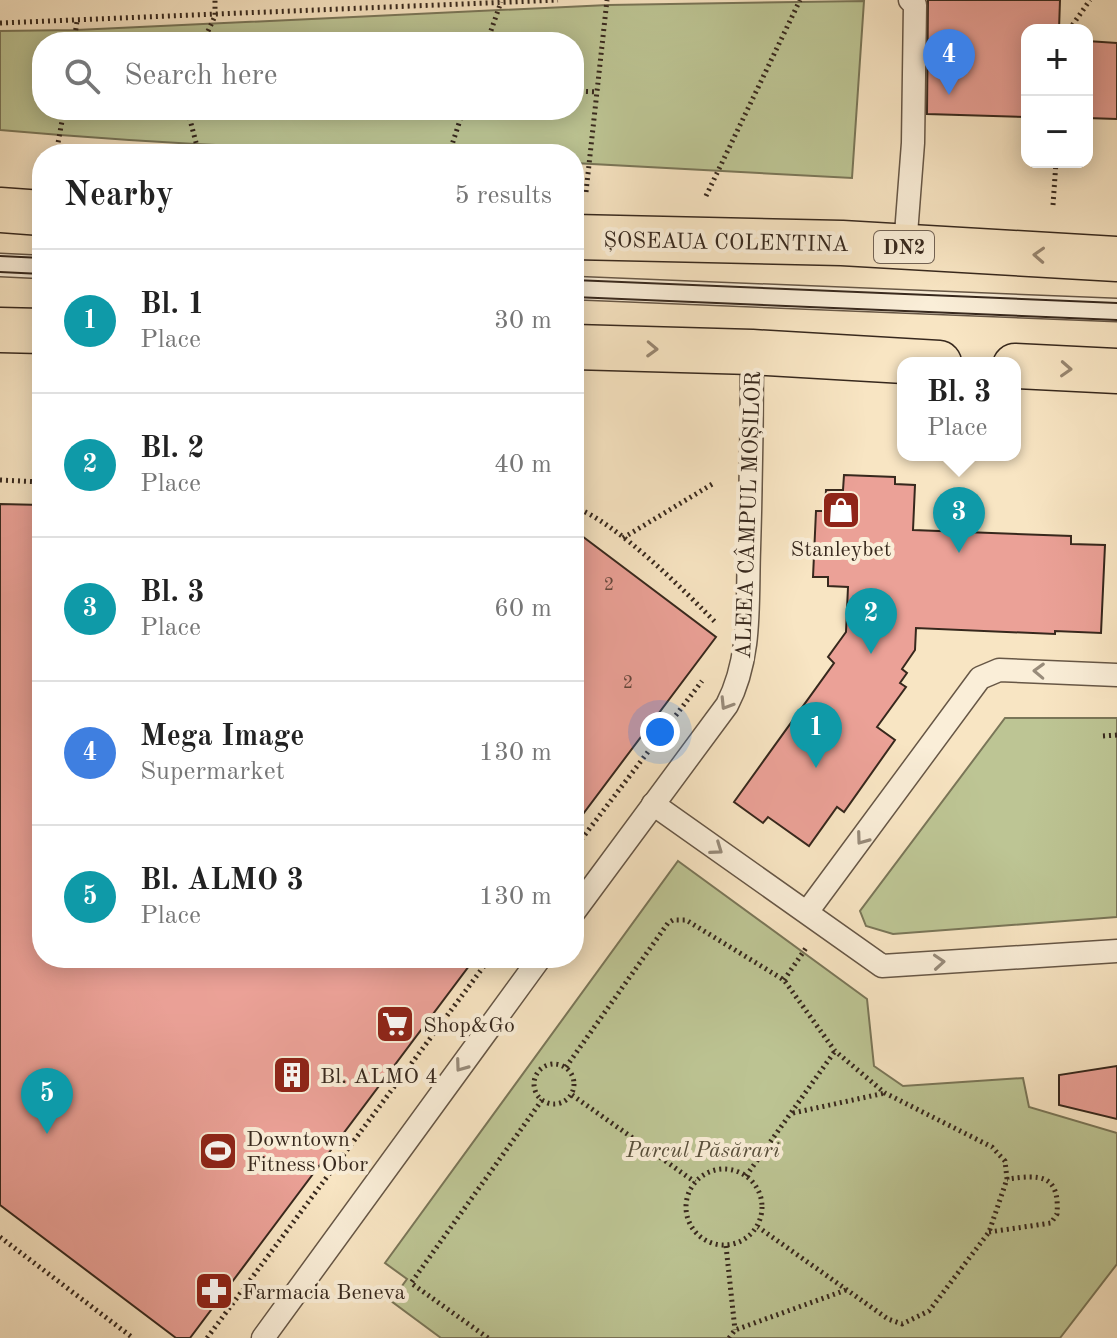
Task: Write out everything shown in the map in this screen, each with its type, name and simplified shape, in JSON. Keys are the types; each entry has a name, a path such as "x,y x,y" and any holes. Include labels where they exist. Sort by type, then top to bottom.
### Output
{"main road":[{"path":"0,210 32,212"},
{"name":"ȘOSEAUA COLENTINA","path":"584,237 842,243 1117,259"},
{"path":"0,330 32,331"},
{"path":"584,347 897,361"},
{"path":"1021,366 1117,371"}],"lane":[{"path":"905,247 913,143 915,5 910,0"},
{"path":"0,265 32,267"},
{"path":"584,288 1117,310"},
{"name":"ALEEA CÂMPUL MOȘILOR","path":"584,898 727,705 742,673 747,629 752,352"},
{"path":"815,918 980,678 999,670 1117,675"},
{"path":"653,804 882,966 1117,951"},
{"path":"263,1338 533,968"}],"path":[{"path":"208,32 215,16 215,0"},
{"path":"0,23 558,0"},
{"path":"586,192 607,0"},
{"path":"706,196 800,0"},
{"path":"1073,24 1090,0"},
{"path":"490,32 501,2"},
{"path":"75,32 77,21"},
{"path":"584,91 597,92"},
{"path":"58,144 62,120"},
{"path":"189,120 196,144"},
{"path":"452,144 460,120"},
{"path":"1053,205 1056,168"},
{"path":"0,480 32,482"},
{"path":"584,511 623,538 714,483"},
{"name":"ALEEA CÂMPUL MOȘILOR","path":"623,538 717,623 724,637"},
{"name":"ALEEA CÂMPUL MOȘILOR","path":"584,836 712,669"},
{"path":"1103,736 1117,735"},
{"path":"784,980 815,918"},
{"path":"566,1067 673,920 686,920 784,980 835,1051 885,1093 992,1147 1005,1161 1007,1179 989,1232 929,1311 902,1324 888,1319 758,1227"},
{"path":"207,1338 483,968"},
{"path":"746,1176 835,1051"},
{"path":"548,1064 566,1067 573,1076 572,1095 558,1104 542,1100 534,1086 538,1071 548,1064"},
{"path":"792,1113 885,1093"},
{"path":"572,1095 695,1182"},
{"path":"488,1338 411,1283 542,1100"},
{"path":"717,1169 729,1169 746,1176 759,1190 763,1202 758,1227 749,1236 726,1246 702,1238 693,1229 686,1205 695,1182 717,1169"},
{"path":"989,1232 1051,1223 1057,1214 1053,1188 1046,1178 1035,1175 1007,1179"},
{"path":"0,1237 133,1338"},
{"path":"726,1246 735,1330"},
{"path":"729,1338 735,1330 846,1290"}],"green space":[{"path":"864,1 852,178 584,164 584,144 205,144 0,130 0,31 608,5"},
{"path":"1005,718 1117,718 1117,917 893,934 866,926 860,911"},
{"name":"Parcul Păsărari","path":"678,861 867,999 874,1066 903,1086 1023,1078 1029,1107 1117,1133 1117,1264 1060,1338 441,1338 391,1301 407,1279 385,1263"}],"building":[{"path":"928,0 1060,0 1059,24 1021,24 1021,117 927,114"},
{"path":"1093,41 1117,43 1117,119 1093,118"},
{"path":"844,475 895,477 895,484 915,485 913,530 1071,536 1071,544 1105,545 1101,633 916,628 915,650 902,669 907,673 900,683 906,687 877,727 895,740 844,812 837,807 809,846 768,817 763,823 734,802 834,663 828,657 846,632 848,587 828,586 828,577 813,577 816,511 825,511 826,490 843,490"},
{"path":"0,504 32,505 32,968 468,968 190,1338 176,1338 0,1205"},
{"path":"584,538 716,637 584,813"},
{"path":"1117,1066 1117,1119 1059,1105 1059,1075"}],"tram line":[{"path":"0,256 32,258"},
{"path":"0,272 32,274"},
{"path":"584,280 1117,303"},
{"path":"584,297 1117,320"}],"place":[{"name":"Mega Image","path":"949,95"},
{"name":"Stanleybet","path":"841,510"},
{"name":"Bl. 3","path":"959,553"},
{"name":"Bl. 2","path":"871,654"},
{"name":"Bl. 1","path":"816,768"},
{"name":"Shop&Go","path":"395,1024"},
{"name":"Bl. ALMO 4","path":"292,1075"},
{"name":"Bl. ALMO 3","path":"47,1134"},
{"name":"Downtown Fitness Obor","path":"218,1151"},
{"name":"Farmacia Beneva","path":"214,1291"}]}
